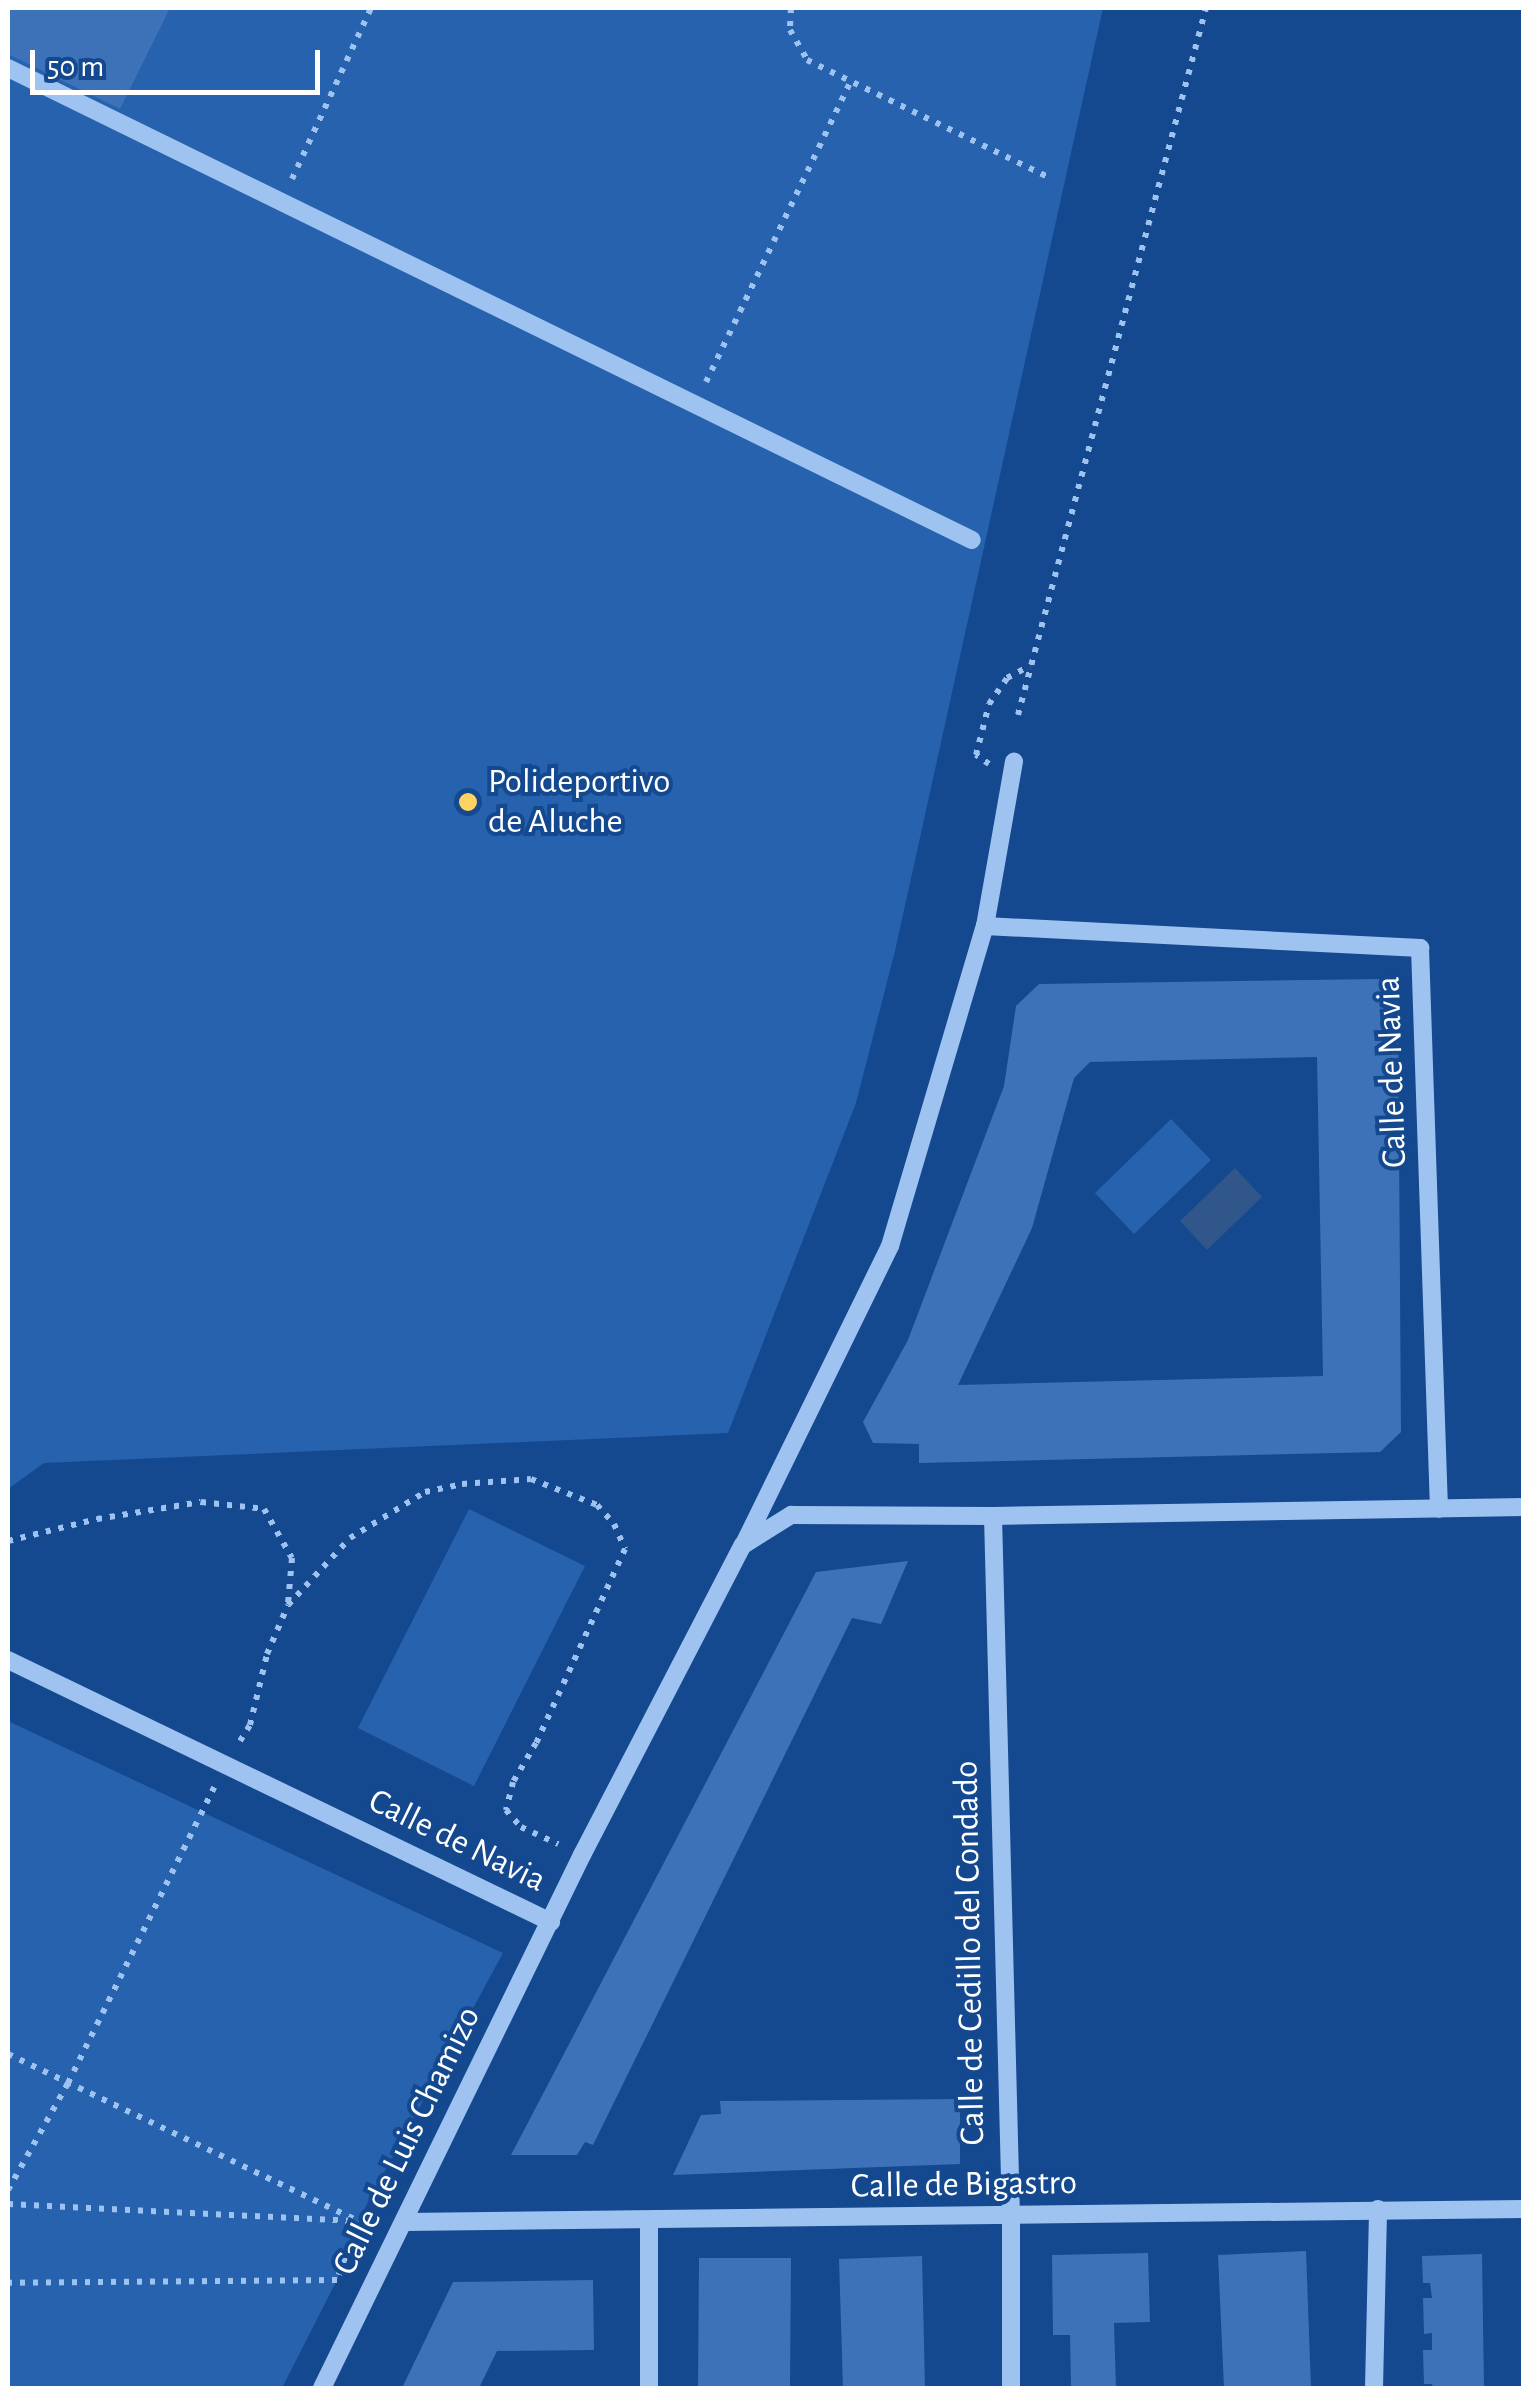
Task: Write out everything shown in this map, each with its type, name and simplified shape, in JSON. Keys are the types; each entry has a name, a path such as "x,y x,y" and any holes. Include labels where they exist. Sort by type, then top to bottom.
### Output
{"street":[{"path":"8,68 972,540"},
{"name":"Calle de Navia","path":"8,1660 550,1922 743,1545 890,1246 985,926 1012,770"},
{"name":"Calle de Navia","path":"985,926 1420,948 1439,1509"},
{"path":"743,1545 791,1515 993,1516 1524,1507"},
{"name":"Calle de Cedillo del Condado","path":"993,1516 1011,2218 1011,2388"},
{"name":"Calle de Luis Chamizo","path":"322,2388 550,1922"},
{"path":"1374,2388 1378,2209"},
{"name":"Calle de Bigastro","path":"405,2222 1011,2218 1524,2209"},
{"path":"649,2222 649,2388"}],"path":[{"path":"281,202 372,8"},
{"path":"791,8 790,30 807,60 1052,179"},
{"path":"1018,715 1206,8"},
{"path":"695,404 851,81"},
{"path":"1012,770 976,755 990,704 1007,678 1030,666"},
{"path":"288,1605 350,1538 425,1492 462,1484 531,1479 597,1505 614,1524 625,1550 536,1742 512,1782 506,1810 522,1827 582,1855"},
{"path":"8,1542 97,1518 201,1502 264,1509 292,1558 288,1605 267,1654 250,1725 225,1765 68,2083 8,2190"},
{"path":"8,2054 358,2221"},
{"path":"8,2204 405,2222"},
{"path":"8,2282 338,2280 358,2221"}],"shaded area":[{"name":"Polideportivo de Aluche","path":"8,8 1103,8 895,951 856,1103 728,1433 44,1463 8,1489"},
{"path":"1171,1119 1211,1160 1134,1234 1095,1193"},
{"path":"1235,1168 1262,1197 1207,1250 1180,1221"},
{"path":"469,1509 585,1566 474,1786 358,1728"},
{"path":"8,1721 503,1953 358,2221 337,2280 282,2388 8,2388"}],"building":[{"path":"8,8 170,8 120,109 8,54"},
{"path":"1379,979 1398,997 1401,1432 1380,1452 919,1463 919,1444 873,1443 863,1422 908,1340 1004,1086 1016,1006 1039,984","holes":["1317,1057 1323,1376 958,1385 1032,1228 1074,1078 1090,1062"]},
{"path":"908,1561 881,1624 852,1618 593,2145 585,2142 577,2155 511,2155 816,1572"},
{"path":"960,2099 960,2164 673,2175 701,2115 721,2114 720,2101"},
{"path":"1306,2251 1311,2388 1224,2388 1218,2255"},
{"path":"1148,2253 1150,2322 1114,2323 1116,2388 1071,2388 1070,2335 1053,2335 1052,2255"},
{"path":"1482,2254 1484,2388 1433,2388 1432,2384 1424,2384 1423,2350 1432,2350 1432,2333 1424,2334 1423,2298 1432,2298 1430,2283 1423,2283 1422,2256"},
{"path":"922,2256 925,2388 843,2388 839,2259"},
{"path":"699,2258 791,2258 790,2388 698,2388"},
{"path":"593,2280 594,2350 497,2351 479,2388 402,2388 453,2282"}],"place":[{"name":"Polideportivo de Aluche","path":"468,802"}]}
